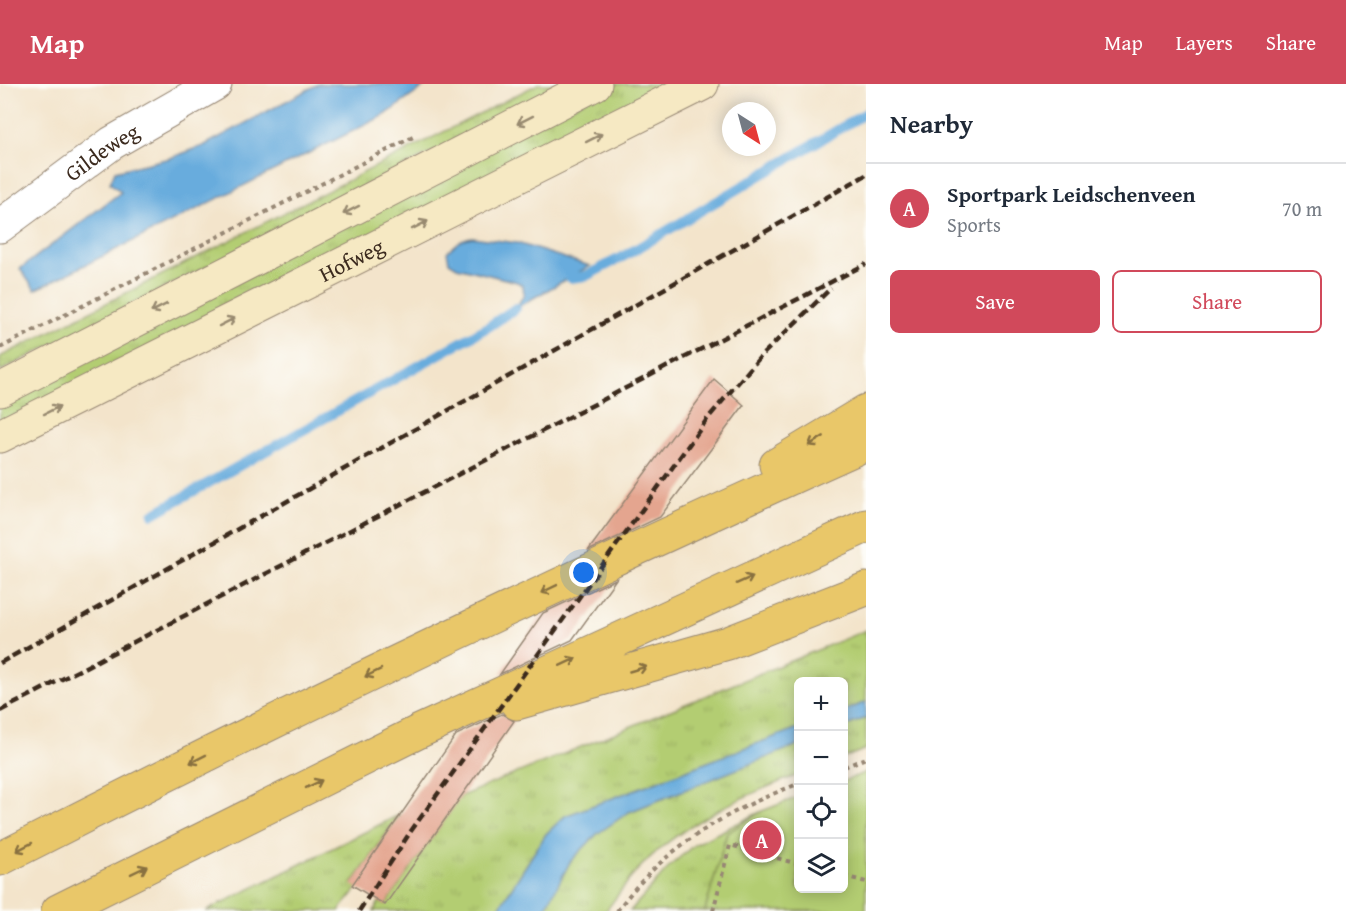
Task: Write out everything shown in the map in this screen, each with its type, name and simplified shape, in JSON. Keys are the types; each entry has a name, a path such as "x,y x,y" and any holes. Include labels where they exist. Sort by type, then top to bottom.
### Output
{"highway":[{"path":"640,546 866,411"},
{"path":"0,859 236,740 640,546 866,444"},
{"path":"58,911 420,731 866,526"},
{"path":"420,731 728,643 866,589"}],"main road":[{"name":"Hofweg","path":"0,390 595,84"},
{"name":"Hofweg","path":"0,436 702,84"}],"street":[{"name":"Gildeweg","path":"0,226 112,142 211,85"}],"path":[{"path":"0,348 417,135"},
{"path":"848,765 866,758"},
{"path":"617,911 654,868 711,823 762,798 795,785"},
{"path":"713,911 730,845 794,863"},
{"path":"848,877 866,882"}],"green space":[{"path":"538,84 567,84 0,371 0,357"},
{"path":"617,84 673,84 0,423 0,396"},
{"path":"866,630 866,702 848,709 848,677 794,677 794,730 565,816 546,834 497,911 374,911 379,902 385,905 461,796"},
{"path":"866,718 866,749 848,756 848,731 848,725"},
{"path":"794,747 794,777 731,803 669,841 634,874 606,911 544,911 570,862 597,834 629,812"},
{"path":"866,772 866,911 705,911 727,833 762,811 794,799 794,893 848,893 848,779"},
{"path":"762,811 727,833 705,911 630,911 671,865 694,845"},
{"path":"399,815 352,884 358,888 339,911 206,911"}],"water":[{"path":"318,84 428,84 385,115 35,290 20,269 121,192 110,183 115,171 170,158 203,146"},
{"path":"472,237 517,243 590,266 516,308 524,294 523,286 517,282 457,267 449,262 447,252 458,242"},
{"path":"866,702 866,718 848,725 848,709"},
{"path":"794,730 794,747 629,812 597,834 570,862 544,911 497,911 546,834 565,816"}],"building":[{"path":"714,379 744,405 660,517 588,551"},
{"path":"616,579 572,640 500,674 543,613"},
{"path":"502,714 514,721 385,905 352,885 456,735"}],"waterway":[{"path":"570,278 586,276 626,255 866,113"},
{"path":"153,514 488,327 516,308"}],"railway":[{"path":"0,663 866,175"},
{"path":"0,711 866,264"},
{"path":"359,911 411,831 708,418 761,356 831,288"}],"place":[{"name":"Sportpark Leidschenveen","path":"762,840"}]}
